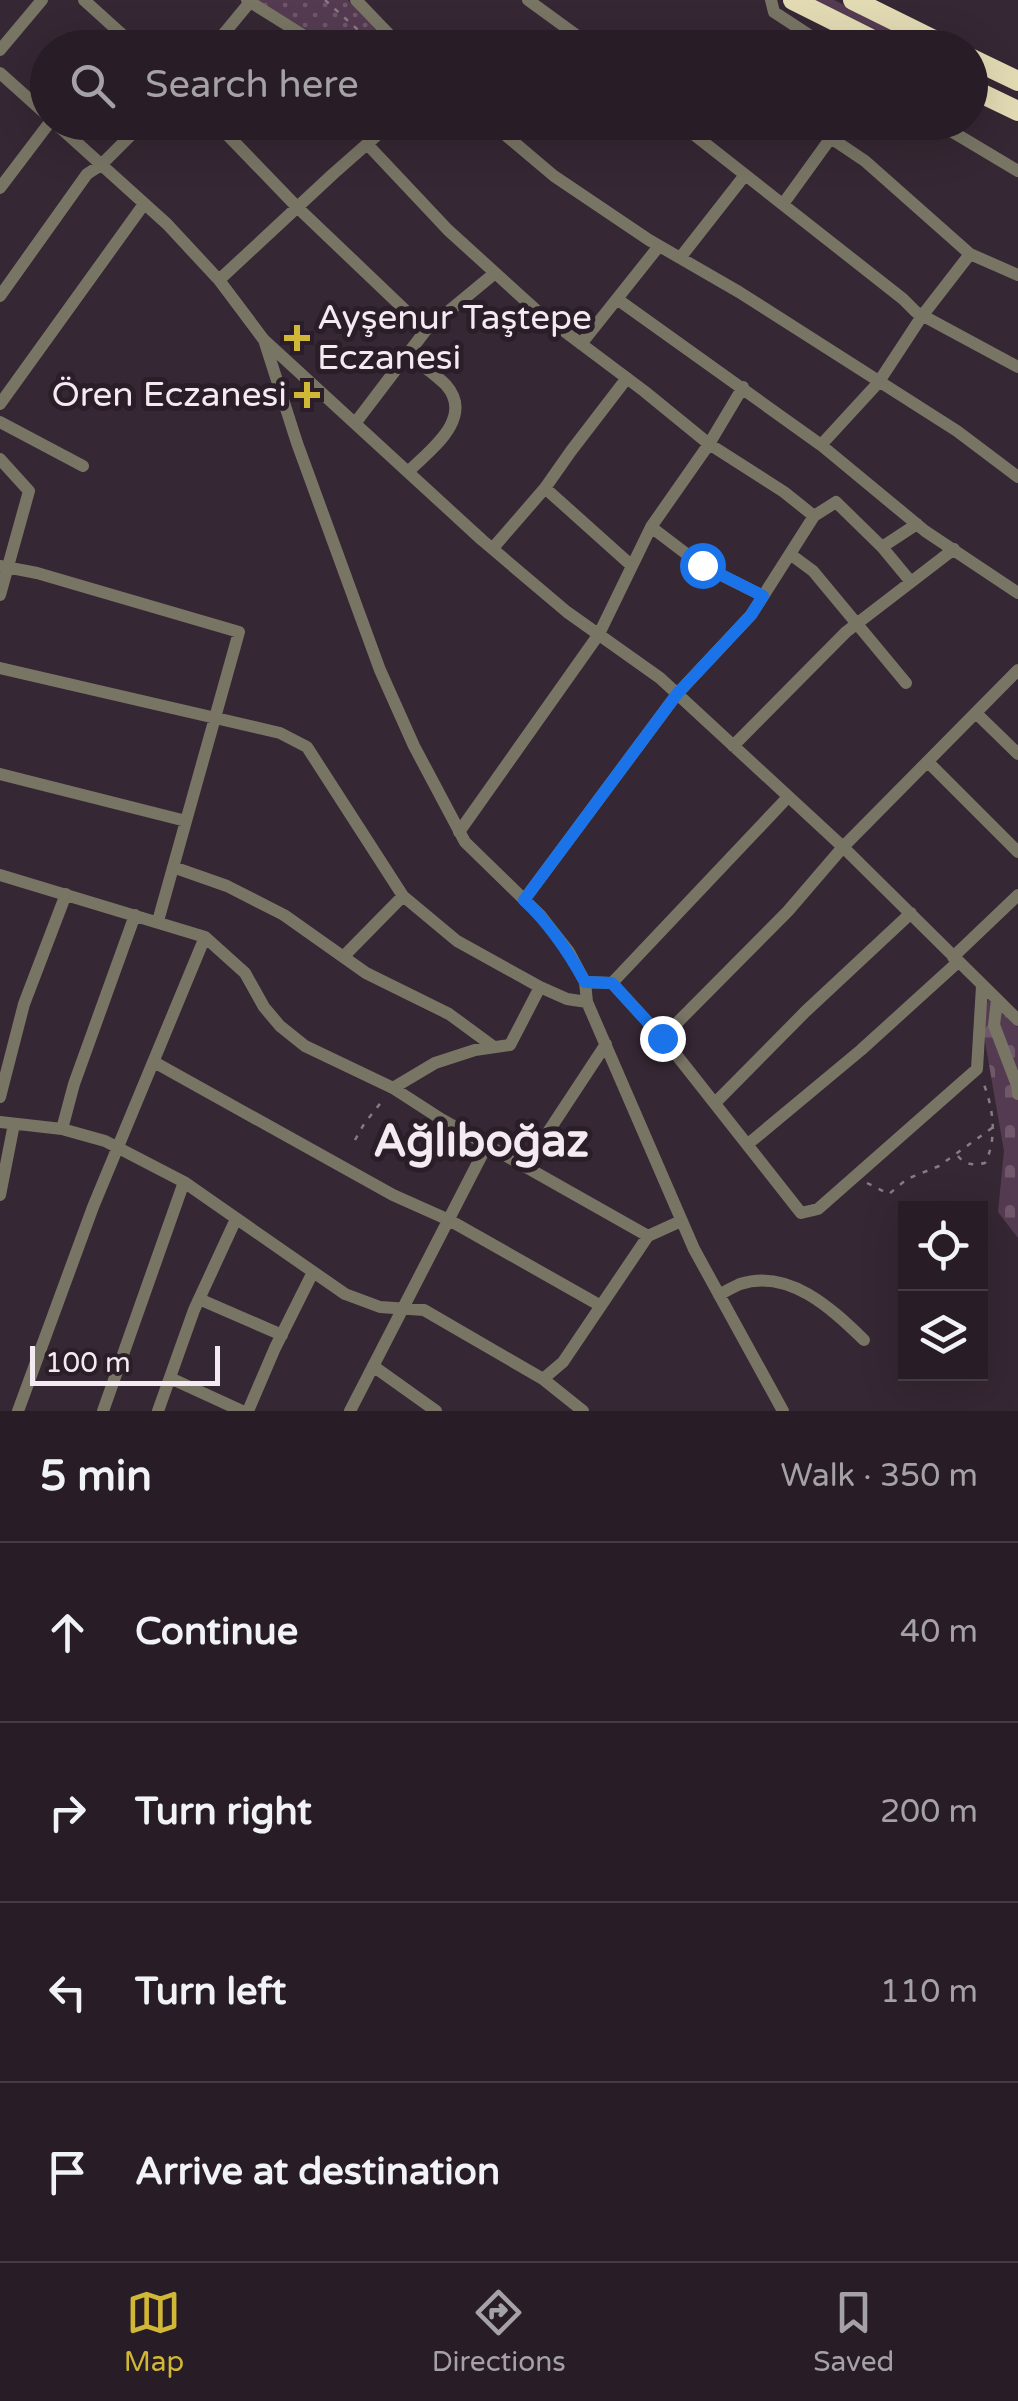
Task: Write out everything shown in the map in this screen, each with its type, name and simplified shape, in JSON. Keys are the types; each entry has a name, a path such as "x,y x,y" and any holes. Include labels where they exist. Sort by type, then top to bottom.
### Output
{"highway":[{"path":"794,0 853,30"},
{"path":"853,0 914,30"},
{"path":"988,67 1018,81"},
{"path":"988,96 1018,110"}],"street":[{"path":"0,50 42,0"},
{"path":"84,0 117,30"},
{"path":"356,0 385,30"},
{"path":"528,0 569,30"},
{"path":"771,0 774,12 802,30"},
{"path":"226,30 249,1 295,30"},
{"path":"0,93 5,77 30,100"},
{"path":"0,188 36,140"},
{"path":"73,140 167,224 218,280 264,340 492,548 567,612 660,678 843,847 1018,1020"},
{"path":"0,296 88,174 126,140"},
{"path":"232,140 426,330"},
{"path":"218,280 372,140"},
{"path":"511,140 554,176 659,246 739,292 957,431 1018,477"},
{"path":"701,140 922,316 1018,367"},
{"path":"783,204 829,140"},
{"path":"832,140 866,162 970,254 1018,274"},
{"path":"967,140 1018,170"},
{"path":"367,144 448,230 536,310 709,444 814,516"},
{"path":"680,258 745,175"},
{"path":"0,404 144,204"},
{"path":"581,344 659,246"},
{"path":"821,445 878,383 922,316 970,254"},
{"path":"356,422 426,330 495,273"},
{"path":"617,299 821,445 917,524 1018,593"},
{"path":"264,340 297,443 380,670 414,746 465,842 540,915 569,952 585,982 587,1002 681,1220 784,1411"},
{"path":"408,354 447,386 454,398 455,414 451,428 409,472"},
{"path":"492,548 545,488 627,378"},
{"path":"459,832 599,634 651,527 743,387"},
{"path":"0,422 83,466"},
{"path":"0,459 29,492 4,567 0,595"},
{"path":"545,488 632,566"},
{"path":"524,900 677,694 751,615 814,516 836,502 911,582"},
{"path":"882,548 917,524"},
{"path":"651,527 702,565 763,596"},
{"path":"733,746 856,624 954,550"},
{"path":"790,554 813,571 906,683"},
{"path":"4,567 38,573 240,632 158,921"},
{"path":"0,668 280,733 307,747 403,896 457,942 540,987 587,1002"},
{"path":"662,1038 1018,670"},
{"path":"977,714 1018,754"},
{"path":"928,763 1018,852"},
{"path":"0,774 186,821"},
{"path":"612,983 788,797"},
{"path":"173,867 227,886 284,915 366,973 449,1014 494,1047"},
{"path":"0,875 205,937 245,972 264,1007 305,1046 393,1088 648,1236"},
{"path":"0,1097 24,1004 66,894"},
{"path":"748,1144 861,1050 1018,895"},
{"path":"344,956 403,896"},
{"path":"62,1129 74,1084 135,914"},
{"path":"714,1103 911,914"},
{"path":"18,1411 93,1207 205,937"},
{"path":"585,982 612,983 662,1038 800,1212 818,1209 977,1069 982,986"},
{"path":"393,1088 435,1063 475,1050 510,1045 540,987"},
{"path":"998,1000 994,1025 1018,1094"},
{"path":"525,1166 606,1044"},
{"path":"154,1062 601,1306"},
{"path":"0,1196 7,1123 62,1129 104,1141 184,1182 346,1294 380,1307 424,1310 543,1379 583,1411"},
{"path":"350,1411 487,1145"},
{"path":"103,1411 184,1182"},
{"path":"158,1411 199,1299 236,1219"},
{"path":"543,1379 563,1362 648,1236 681,1220"},
{"path":"170,1378 245,1411 312,1272"},
{"path":"719,1295 751,1282 784,1284 806,1293 837,1314 864,1340"},
{"path":"199,1299 282,1335"},
{"path":"373,1366 436,1411"}],"path":[{"path":"326,0 358,30"},
{"path":"956,1154 973,1165 985,1163 992,1149 987,1092 977,1069"},
{"path":"356,1140 393,1088"},
{"path":"854,1177 889,1194 907,1178 939,1166 992,1128"}],"green space":[{"path":"258,0 348,0 376,30 307,30"},
{"path":"814,0 834,0 895,30 877,30"},
{"path":"988,999 1018,1027 1018,1238 998,1212 1004,1151 983,1030"}],"place":[{"name":"Ayşenur Taştepe Eczanesi","path":"297,338"},
{"name":"Ören Eczanesi","path":"307,395"}],"district":[{"name":"Ağlıboğaz","path":"481,1142"}],"route":[{"path":"662,1038 612,983 585,982 569,952 524,900 677,694 751,615 763,596 702,565"}]}
